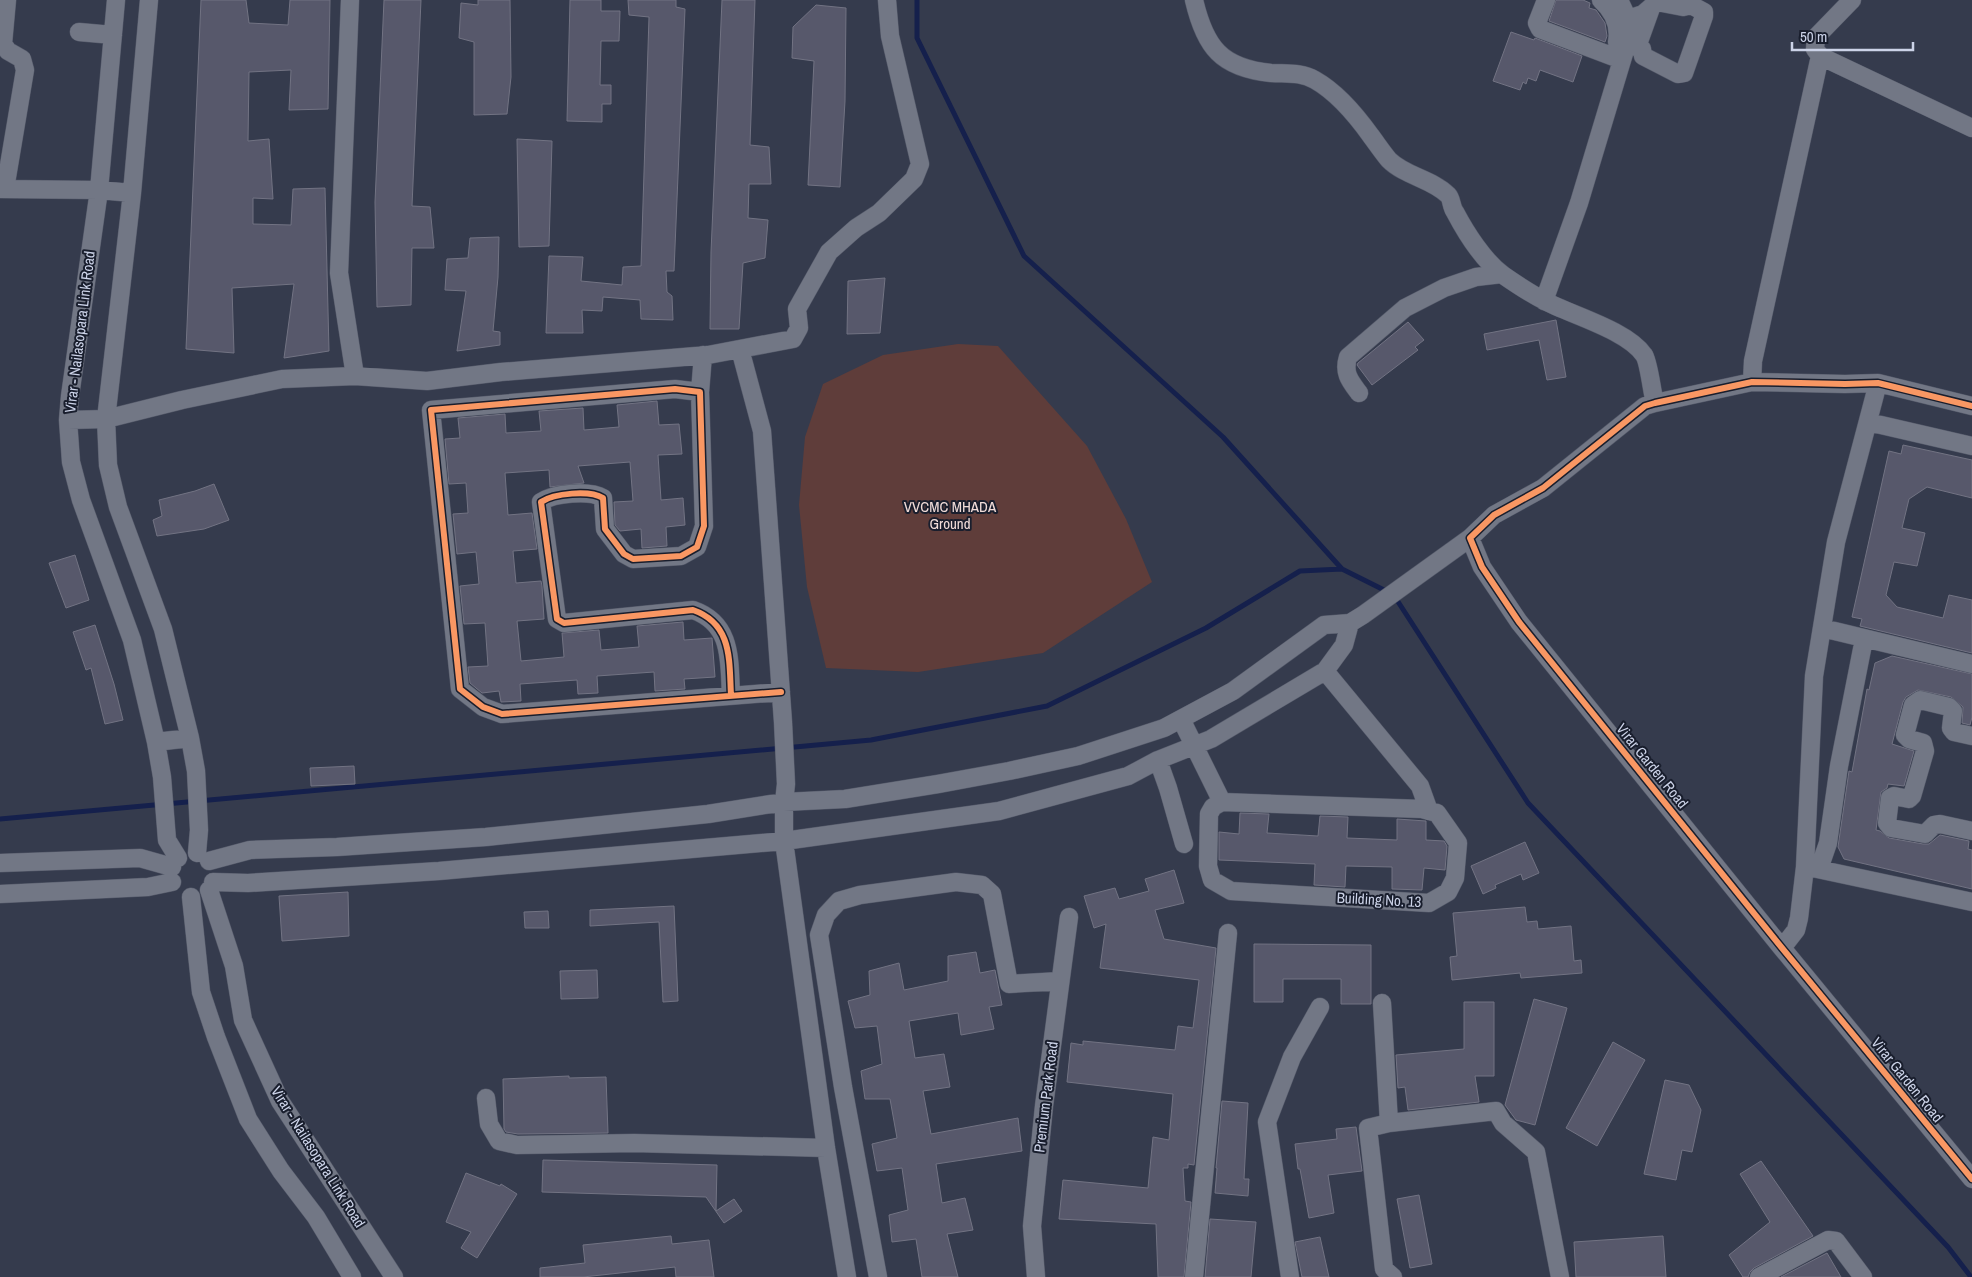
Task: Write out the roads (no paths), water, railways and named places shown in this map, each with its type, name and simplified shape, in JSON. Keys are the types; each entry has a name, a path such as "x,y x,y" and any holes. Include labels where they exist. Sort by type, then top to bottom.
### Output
{"street":[{"path":"7,0 3,44 8,51 22,59 25,70 2,189 99,190 132,193"},
{"name":"Virar - Nailasopara Link Road","path":"116,0 99,190 68,420 71,462 81,500 132,640 156,742 162,777 167,840 174,869"},
{"path":"149,0 132,193 106,419 108,465 118,507 163,629 190,738 196,771 199,830 203,857 215,873 211,886 201,896 191,897 181,894 174,887 174,869"},
{"path":"350,0 339,273 355,376"},
{"path":"68,420 106,419 182,400 282,379 355,376 426,381 501,372 704,355 793,339 799,328 797,309 829,252 856,228 879,213 914,179 920,164 890,36 887,0"},
{"path":"1194,0 1200,24 1210,45 1229,62 1271,73 1297,73 1315,80 1342,100 1362,122 1390,161 1412,175 1432,184 1449,196 1453,210 1476,245 1502,274 1544,301 1629,340 1644,355 1655,403"},
{"path":"1546,0 1537,23 1540,29 1624,52 1642,49 1643,56 1678,74 1684,73 1704,12 1691,5 1684,7 1658,2 1643,14 1628,19"},
{"path":"1601,0 1612,13 1618,25 1617,41 1624,52"},
{"path":"1544,301 1579,203 1628,37 1628,19 1619,0"},
{"path":"1852,0 1816,37 1815,49 1820,56 1972,128"},
{"path":"1624,52 1650,8"},
{"path":"79,32 113,35"},
{"path":"1752,382 1753,361 1820,56"},
{"path":"1359,393 1347,376 1345,366 1348,358 1405,308 1444,288 1476,277 1502,274"},
{"path":"740,349 762,431 783,722 784,841 843,1276"},
{"path":"704,355 700,392 704,526 697,547 681,556 633,559 624,554 605,529 603,498 595,493 549,496 541,502 557,620 564,623 694,610 706,614 726,638 729,652 731,696"},
{"path":"426,381 431,410 460,689 483,707 502,714 781,692"},
{"path":"0,894 148,887 174,869 187,854 203,857 250,850 337,847 486,837 708,814 785,793 845,798 938,784 1078,756 1164,728 1233,691 1324,625 1356,619 1470,538 1494,515 1543,488 1646,406 1752,382 1878,383 1972,406"},
{"path":"1782,948 1796,930 1812,868 1814,676 1836,542 1878,383"},
{"path":"431,410 675,389 700,392"},
{"path":"1868,422 1972,446"},
{"name":"Virar Garden Road","path":"1470,538 1482,566 1519,622 1782,948 1972,1179"},
{"path":"211,886 248,882 439,871 784,841 999,811 1128,776 1158,760 1211,739 1325,671 1344,645 1356,619"},
{"path":"1822,628 1972,664"},
{"path":"1812,868 1828,843 1839,766 1864,639"},
{"path":"1325,671 1420,786 1429,811"},
{"path":"1972,736 1954,732 1951,728 1953,711 1949,708 1920,700 1913,705 1905,736 1923,743 1925,751 1912,796 1909,798 1894,796 1890,798 1887,823 1891,828 1924,834 1934,825 1940,824 1972,831"},
{"path":"1181,719 1222,802 1422,809 1429,811"},
{"path":"156,742 190,738"},
{"path":"1158,760 1184,844"},
{"name":"Building No. 13","path":"1222,802 1213,808 1209,814 1208,866 1212,880 1231,891 1429,903 1448,892 1455,878 1458,843 1437,813 1429,811"},
{"path":"0,864 140,858 174,869"},
{"path":"1812,868 1972,902"},
{"path":"878,1277 843,1087 821,945 820,935 826,915 839,901 860,895 956,882 982,885 992,894 1009,984 1060,981"},
{"name":"Virar - Nailasopara Link Road","path":"211,886 234,966 243,1020 280,1101 394,1277"},
{"path":"191,897 201,992 216,1037 248,1119 281,1171 316,1217 352,1277"},
{"name":"Premium Park Road","path":"1036,1277 1032,1226 1044,1106 1069,916"},
{"path":"1194,1277 1228,933"},
{"path":"1382,1003 1389,1123"},
{"path":"1290,1277 1267,1122 1292,1057 1320,1007"},
{"path":"486,1098 489,1124 499,1141 518,1145 634,1143 826,1148"},
{"path":"1393,1277 1384,1269 1368,1128 1389,1123 1496,1111 1503,1124 1536,1152 1560,1277"},
{"path":"1759,1277 1828,1240 1836,1241 1864,1277"}],"waterway":[{"path":"917,0 917,38 1024,256 1223,437 1342,569"},
{"path":"0,819 871,740 1047,706 1206,628 1300,571 1342,569 1388,592"},
{"path":"1395,597 1528,803 1948,1247 1971,1277"}],"park label":[{"name":"VVCMC MHADA Ground","path":"950,516"}]}
